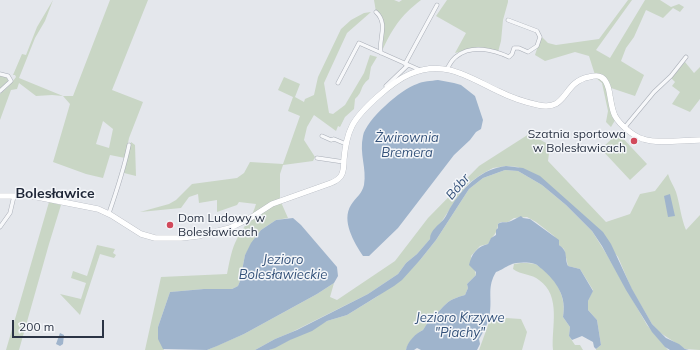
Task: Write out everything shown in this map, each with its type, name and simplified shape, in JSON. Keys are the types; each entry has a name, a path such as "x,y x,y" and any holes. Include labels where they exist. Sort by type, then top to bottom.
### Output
{"street":[{"path":"386,86 406,64 437,5"},
{"path":"376,12 383,25 380,42 381,53"},
{"path":"447,69 456,56 463,52 479,49 492,50 510,57 514,48 519,48 528,52 537,46 540,37 537,31 508,20"},
{"path":"338,83 359,43 420,70"},
{"path":"625,127 686,57"},
{"path":"0,196 39,197 98,208 148,237 175,239 198,236 230,228 252,217 272,204 338,179 343,173 346,144 352,127 367,109 394,83 409,74 427,69 447,69 470,76 512,98 544,106 556,105 576,82 589,77 602,77 608,87 615,116 634,135 643,139 656,141 700,140"},
{"path":"0,74 8,76 11,81 0,91"},
{"path":"322,136 346,144"},
{"path":"109,213 120,185 129,145"},
{"path":"317,158 344,162"},
{"path":"0,227 10,213 14,196"}],"green space":[{"path":"53,0 45,21 35,38 19,78 63,96 36,96 19,83 17,89 11,90 0,120 0,94 16,77 13,75 22,54 26,55 37,27"},
{"path":"110,0 148,0 112,90 143,102 129,138 125,158 110,155 103,178 86,174 53,162 70,104 63,96 73,96","holes":["103,121 113,129 109,148 96,144"]},
{"path":"374,0 394,0 399,2 402,0 421,0 402,17 381,53 383,25 376,12"},
{"path":"447,0 508,0 498,52 476,50 455,53 466,33 436,16"},
{"path":"628,0 632,0 596,50 610,58 645,0 660,0 671,7 679,4 684,7 680,12 673,8 663,18 646,10 634,37 626,48 621,61 644,75 635,96 611,88 617,117 611,127 606,122 608,111 602,83 596,78 589,56 575,52 545,61 535,55 541,36 548,43 556,45 599,39"},
{"path":"371,12 347,33 324,83 329,113 333,114 345,105 364,73 370,55 377,57 371,67 369,79 364,84 360,94 355,99 354,109 345,117 340,127 338,126 336,131 314,115 307,127 304,140 315,157 313,161 283,165 280,174 280,200 288,218 276,220 261,230 245,255 238,286 232,289 204,289 170,292 158,327 164,350 145,350 161,277 227,274 235,243 252,214 256,204 239,202 237,205 217,212 217,200 199,203 198,194 189,197 181,208 140,212 169,204 176,200 192,184 237,178 244,173 250,162 283,164 300,116 288,111 293,97 278,90 284,77 300,84 295,97 304,102 305,99 314,95 318,77 341,29 351,20 364,13"},
{"path":"685,62 694,73 700,67 700,99 690,112 672,104 680,92 672,86 675,82 671,78"},
{"path":"0,76 7,77 8,81 0,90"},
{"path":"618,133 647,164 630,180 601,149"},
{"path":"529,134 550,145 548,161 606,222 630,214 640,194 655,191 668,174 676,192 686,230 700,215 700,350 685,349 659,332 652,324 632,290 618,257 583,215 518,167 506,166 493,168 469,183 457,198 431,238 417,254 406,263 398,274 368,294 255,350 207,350 244,334 334,283 330,297 337,300 395,261 428,218 479,166"},
{"path":"131,142 135,145 136,176 124,173"},
{"path":"505,170 518,171 542,185 566,205 592,231 647,325 668,350 596,350 601,345 597,320 588,310 588,301 593,290 580,269 568,266 564,249 559,245 554,236 527,217 514,218 508,222 501,222 498,224 496,232 488,244 480,246 471,256 476,275 467,284 468,288 465,295 452,299 448,302 436,314 437,316 428,322 423,330 413,338 406,350 269,350 327,321 347,315 378,296 420,260 436,240 469,189 483,178"},
{"path":"49,202 61,205 19,350 6,350"},
{"path":"97,245 115,249 113,253 116,255 114,258 100,254 80,315 60,294 81,299 86,283 71,278 73,271 87,276"},
{"path":"531,263 537,265 554,281 561,294 563,302 563,317 570,327 569,336 575,345 580,345 583,350 553,350 554,313 551,295 539,280 513,269 514,264"},
{"path":"491,317 521,319 527,332 522,350 479,350"}],"water":[{"name":"Żwirownia Bremera","path":"438,80 461,85 475,96 483,120 481,129 476,132 454,155 398,228 369,256 363,256 350,231 347,218 351,205 364,185 365,173 362,155 363,136 370,122 377,114 402,92 419,83"},
{"path":"506,166 523,168 540,176 603,232 611,244 632,289 652,324 666,338 689,350 670,350 665,347 652,332 592,231 566,205 542,185 518,171 505,170 483,178 469,189 436,240 402,280 394,286 347,315 327,321 312,331 275,348 269,350 255,350 368,294 398,274 406,263 417,254 430,239 433,230 444,219 457,198 468,185 482,174"},
{"path":"670,194 675,216 668,217 664,196"},
{"name":"Jezioro Krzywe \"Piachy\"","path":"521,216 523,218 530,219 559,240 559,245 565,252 568,266 580,269 593,291 588,301 588,310 597,320 601,345 596,349 593,342 582,336 572,340 569,336 570,327 563,317 564,303 560,290 552,279 537,265 532,263 522,263 513,264 496,272 493,277 489,316 486,326 479,339 480,344 477,350 421,350 417,348 414,350 406,350 412,338 423,330 428,322 437,316 436,314 448,302 452,299 465,295 468,288 467,284 476,275 476,272 469,265 472,257 478,249 488,244 491,238 496,235 498,224 510,222"},
{"name":"Jezioro Bolesławieckie","path":"293,218 301,225 337,267 338,276 334,283 244,334 207,350 163,349 158,339 158,327 170,292 204,289 232,289 238,286 245,255 251,243 261,230 276,220"},
{"path":"60,333 64,335 63,344 60,346 56,344"}],"place":[{"name":"Szatnia sportowa w Bolesławicach","path":"634,141"},
{"name":"Dom Ludowy w Bolesławicach","path":"170,225"}],"district":[{"name":"Bolesławice","path":"55,194"}],"water label":[{"name":"Bóbr","path":"458,187"}]}
